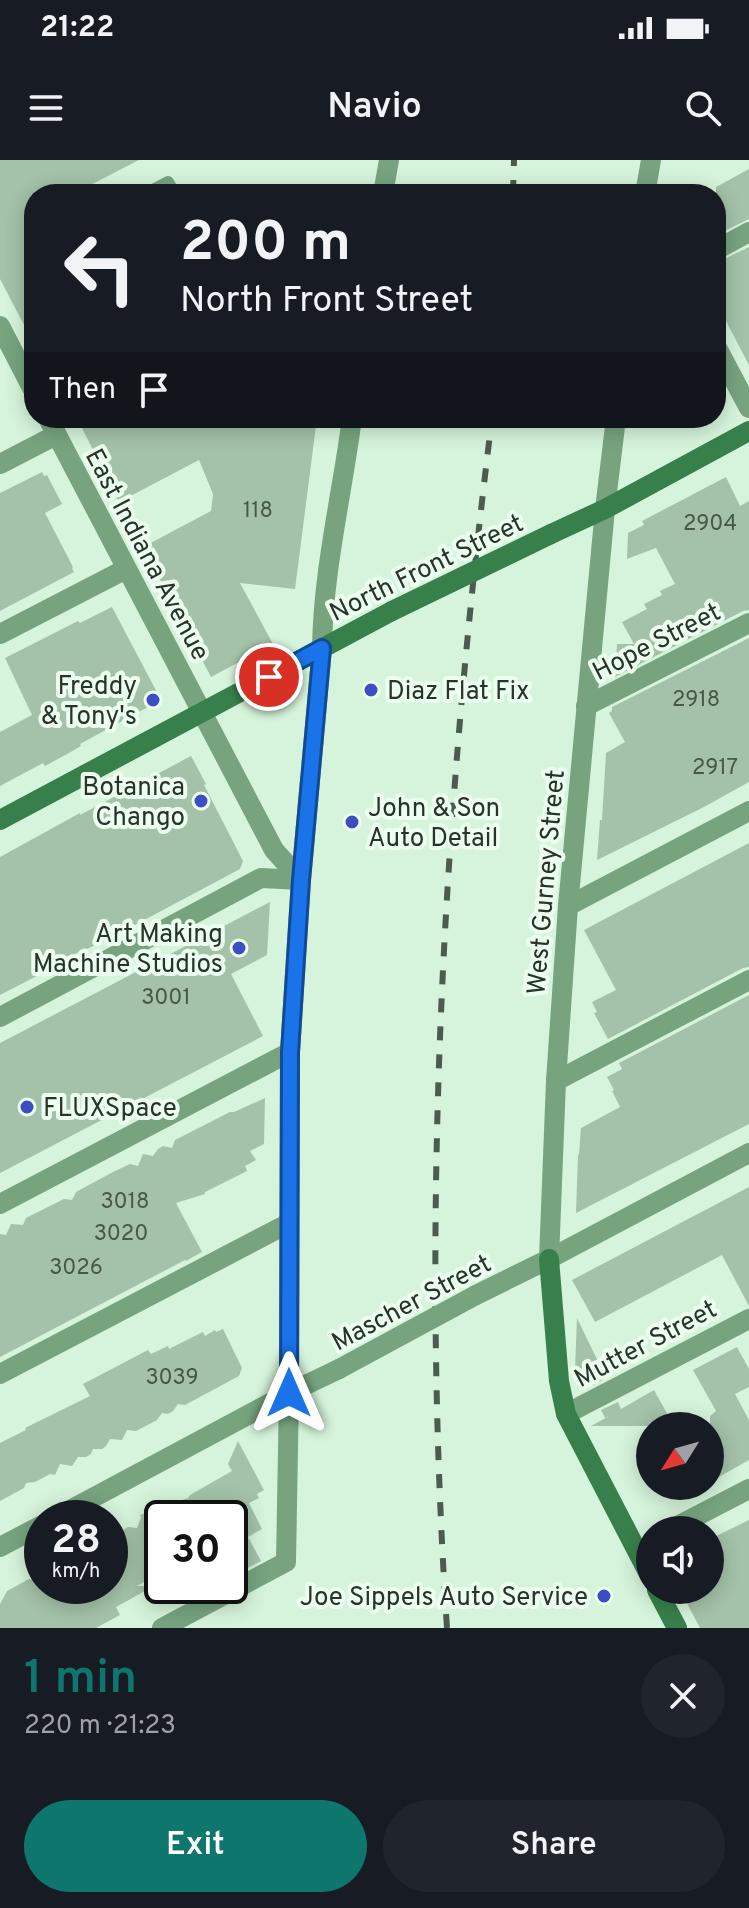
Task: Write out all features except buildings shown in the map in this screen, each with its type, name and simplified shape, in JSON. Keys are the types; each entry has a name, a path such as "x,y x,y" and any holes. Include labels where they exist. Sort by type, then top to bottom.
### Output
{"street":[{"path":"385,184 389,160"},
{"path":"647,184 651,160"},
{"path":"726,245 749,232"},
{"path":"0,326 24,373"},
{"path":"726,365 749,408"},
{"path":"0,464 49,428"},
{"name":"East Indiana Avenue","path":"53,428 274,850 301,880"},
{"path":"162,1628 286,1562 290,1052 322,623 350,428"},
{"name":"West Gurney Street","path":"549,1259 556,1081 568,906 615,428"},
{"name":"North Front Street","path":"0,820 392,611 605,509 749,431"},
{"path":"0,634 126,569"},
{"name":"Hope Street","path":"586,706 749,623"},
{"path":"568,906 749,811"},
{"path":"0,1017 261,878 301,880"},
{"path":"556,1081 749,980"},
{"path":"0,1204 290,1052"},
{"name":"Mascher Street","path":"89,1500 749,1153"},
{"path":"0,1374 289,1223"},
{"path":"549,1259 559,1381 566,1414 636,1534"},
{"name":"Mutter Street","path":"566,1414 749,1319"},
{"path":"697,1516 749,1489"},
{"path":"0,1547 24,1534"},
{"path":"664,1604 677,1628"}],"railway":[{"path":"513,184 514,160"},
{"path":"447,1628 439,1476 436,1325 436,1173 441,1022 460,719 491,428"}],"place":[{"name":"Diaz Flat Fix","path":"371,690"},
{"name":"Freddy & Tony's","path":"153,700"},
{"name":"Botanica Chango","path":"201,801"},
{"name":"John & Son Auto Detail","path":"352,822"},
{"name":"Art Making Machine Studios","path":"239,948"},
{"name":"FLUXSpace","path":"27,1107"},
{"name":"Joe Sippels Auto Service","path":"604,1596"}],"route":[{"path":"269,677 322,648 301,880 290,1052 289,1393"}]}
